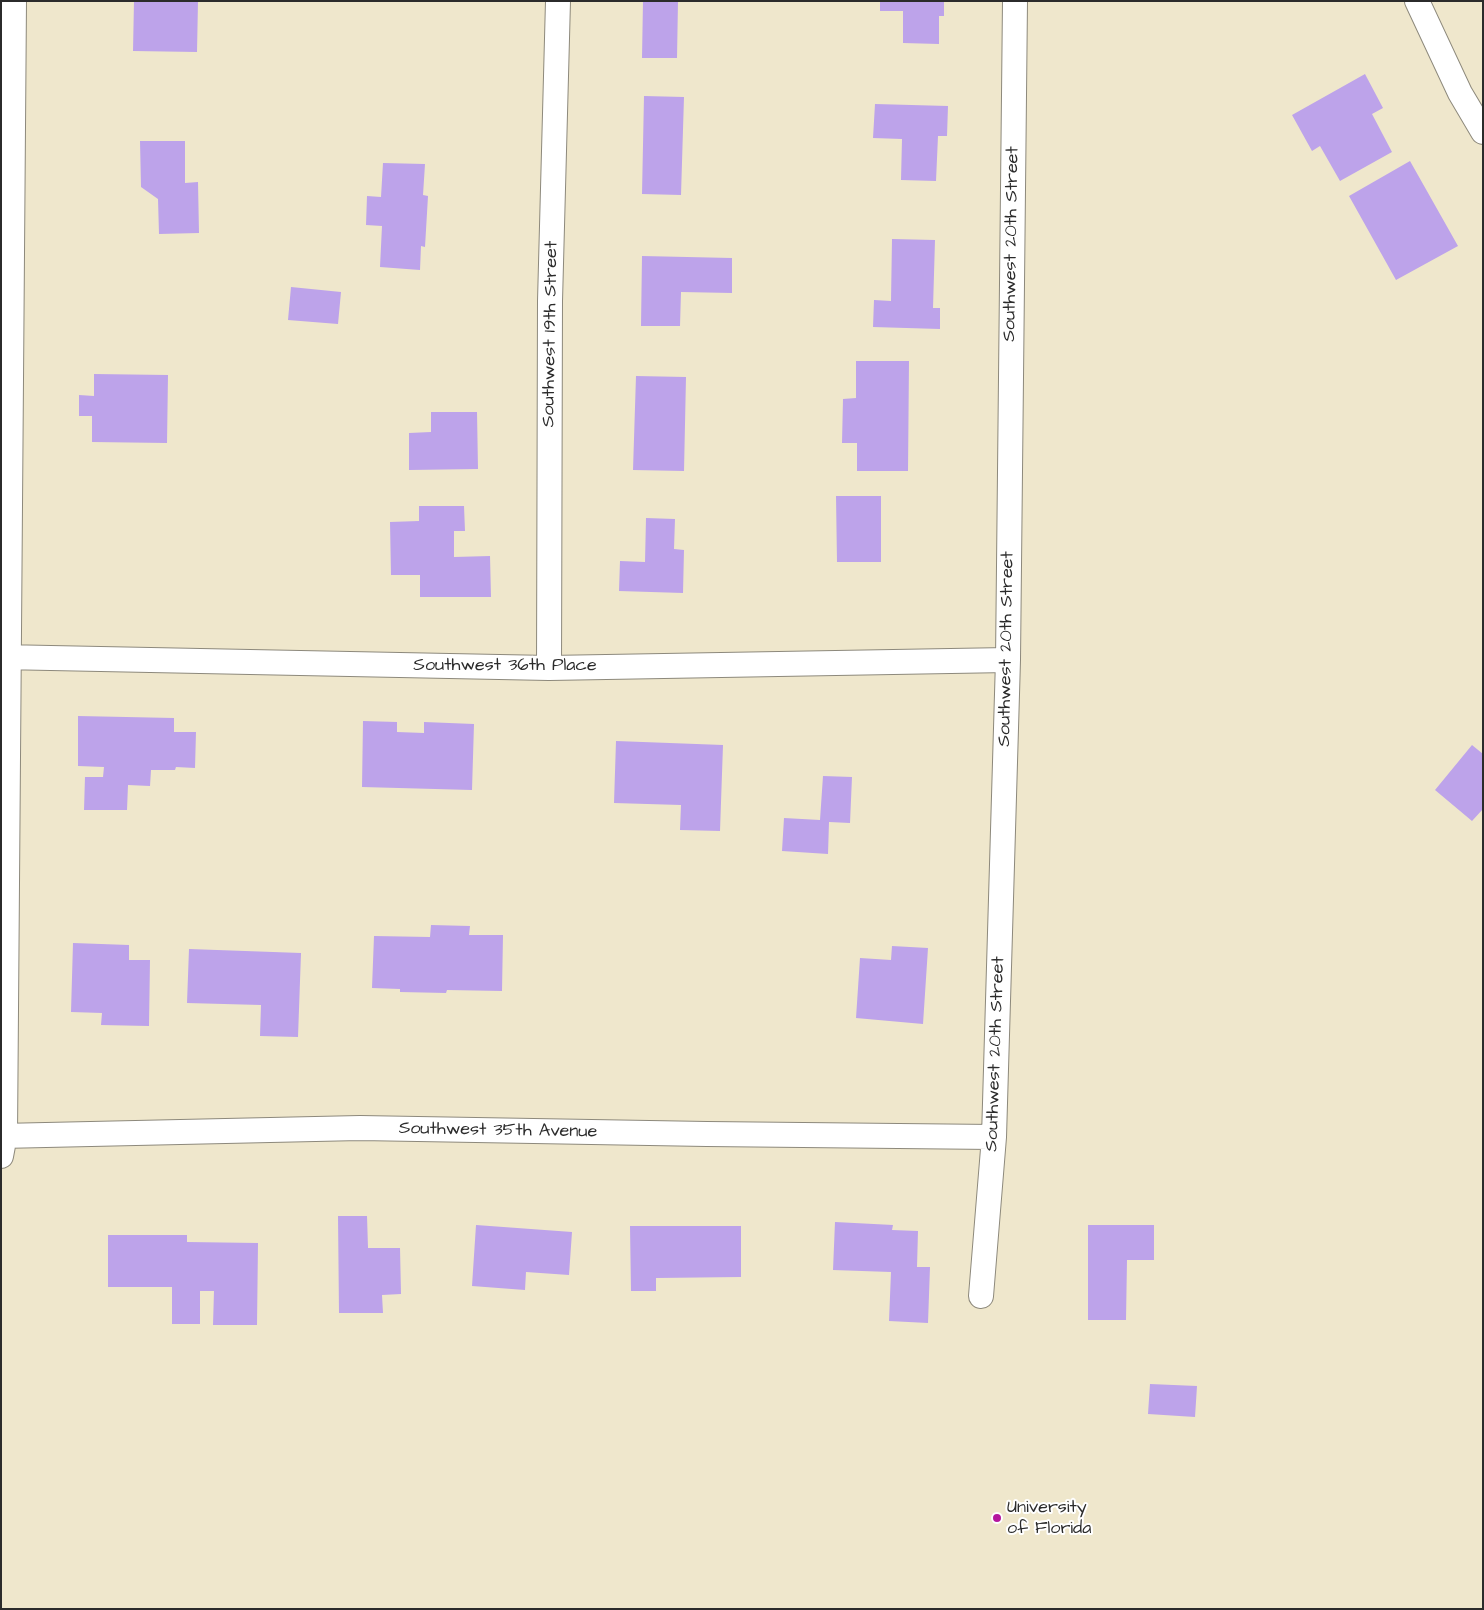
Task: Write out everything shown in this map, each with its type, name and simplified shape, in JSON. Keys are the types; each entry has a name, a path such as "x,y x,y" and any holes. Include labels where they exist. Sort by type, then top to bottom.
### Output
{"street":[{"path":"2,1143 5,657 14,1"},
{"name":"Southwest 19th Street","path":"549,668 550,301 558,1"},
{"name":"Southwest 20th Street","path":"981,1296 994,1137 1008,660 1015,1"},
{"path":"1417,1 1460,94 1483,132"},
{"name":"Southwest 36th Place","path":"5,657 549,668 1008,660"},
{"name":"Southwest 35th Avenue","path":"2,1143 360,1128 994,1137"}],"building":[{"path":"134,1 198,1 197,52 133,51"},
{"path":"643,1 678,1 677,58 642,58"},
{"path":"880,1 944,1 944,16 939,16 939,44 903,43 903,11 880,11"},
{"path":"1365,74 1383,108 1372,114 1392,152 1340,181 1320,146 1312,151 1292,115"},
{"path":"644,96 684,97 681,195 642,194"},
{"path":"875,104 948,106 947,136 938,136 936,181 901,180 902,139 873,138"},
{"path":"140,141 185,141 185,183 198,182 199,233 159,234 158,199 141,187"},
{"path":"1410,161 1458,246 1396,280 1349,196"},
{"path":"383,163 425,164 423,195 428,196 425,247 421,246 420,270 380,267 382,226 366,225 367,196 381,197"},
{"path":"892,239 935,240 933,308 940,308 940,329 873,327 874,300 891,301"},
{"path":"642,256 732,258 732,293 681,292 680,326 641,326"},
{"path":"291,287 341,292 338,324 288,320"},
{"path":"856,361 909,361 908,471 857,471 857,443 842,443 843,399 856,398"},
{"path":"94,374 168,375 167,443 92,442 92,416 79,416 79,395 94,396"},
{"path":"636,376 686,377 684,471 633,470"},
{"path":"431,412 477,412 478,469 409,470 409,433 431,432"},
{"path":"836,496 881,496 881,562 837,562"},
{"path":"419,506 464,506 465,531 454,531 454,557 490,556 491,597 420,597 420,575 391,575 390,522 419,521"},
{"path":"646,518 675,519 674,549 684,550 683,593 619,591 620,561 645,562"},
{"path":"78,716 174,718 174,732 196,732 195,768 176,767 175,770 151,770 150,786 128,785 127,810 84,810 85,777 103,777 104,767 78,766"},
{"path":"363,721 397,722 397,732 424,733 424,722 474,724 472,790 362,787"},
{"path":"616,741 723,745 720,831 680,830 681,805 614,803"},
{"path":"1472,745 1483,754 1483,809 1472,821 1435,790"},
{"path":"823,776 852,777 850,823 829,822 828,854 782,851 784,818 820,820"},
{"path":"431,925 470,926 469,935 503,935 502,991 447,990 446,993 400,992 400,989 372,988 374,936 430,937"},
{"path":"73,943 129,945 129,960 150,960 149,1026 101,1025 102,1013 71,1012"},
{"path":"892,946 928,948 923,1024 856,1018 860,958 891,960"},
{"path":"189,949 301,953 298,1037 260,1036 261,1005 187,1003"},
{"path":"338,1216 367,1216 368,1248 400,1248 401,1294 382,1295 383,1313 339,1313"},
{"path":"835,1222 893,1225 892,1230 918,1231 917,1267 930,1267 928,1323 889,1321 891,1272 833,1270"},
{"path":"476,1225 572,1232 569,1275 526,1272 525,1290 472,1286"},
{"path":"1088,1225 1154,1225 1154,1260 1127,1260 1126,1320 1088,1320"},
{"path":"630,1226 741,1226 741,1277 656,1278 656,1291 631,1291"},
{"path":"108,1235 187,1235 187,1242 258,1243 257,1325 213,1325 214,1291 200,1291 200,1324 172,1324 172,1287 108,1287"},
{"path":"1150,1384 1197,1386 1195,1417 1148,1414"}],"place":[{"name":"University of Florida","path":"997,1518"}]}
